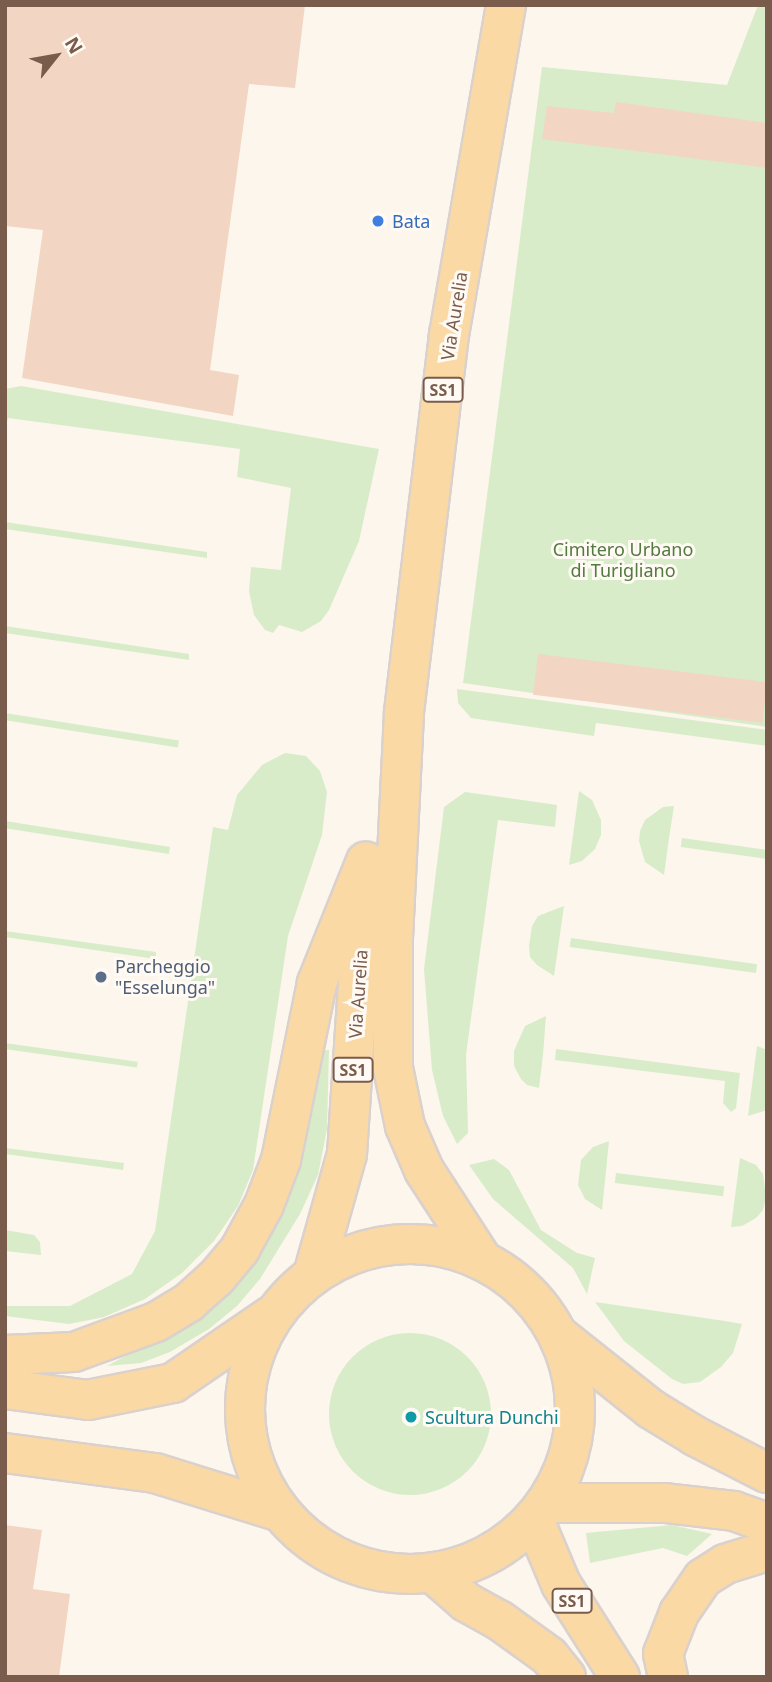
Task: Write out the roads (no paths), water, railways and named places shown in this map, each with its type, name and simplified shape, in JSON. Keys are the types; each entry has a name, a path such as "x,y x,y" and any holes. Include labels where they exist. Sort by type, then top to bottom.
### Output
{"main road":[{"name":"Via Aurelia","path":"483,1261 424,1170 405,1126 393,1068 393,938 404,712 449,335 506,5"},
{"name":"Via Aurelia","path":"313,1275 347,1154 366,861 404,712"},
{"name":"SS1","path":"5,1355 74,1352 156,1322 189,1302 216,1278 240,1249 264,1205 281,1160 317,983 366,861"},
{"path":"5,1389 88,1400 173,1383 275,1312 313,1275 365,1250 421,1244 453,1249 483,1261 524,1289 558,1335 651,1409 695,1436 767,1473"},
{"path":"275,1312 257,1346 246,1388 246,1432 258,1474 281,1512 310,1541 346,1562 389,1573 434,1574 463,1566 491,1554 541,1511 560,1480 574,1433 573,1383 558,1335"},
{"path":"5,1453 155,1473 281,1512"},
{"path":"541,1511 665,1503 734,1511 767,1522"},
{"name":"SS1","path":"541,1511 561,1584 620,1677"},
{"path":"668,1677 663,1654 679,1613 703,1578 725,1564 767,1550"},
{"path":"434,1574 466,1602 499,1620 549,1656 566,1677"}],"place":[{"name":"Bata","path":"378,221"},
{"name":"Parcheggio \"Esselunga\"","path":"101,977"},
{"name":"Scultura Dunchi","path":"411,1417"}],"park label":[{"name":"Cimitero Urbano di Turigliano","path":"623,560"}]}
